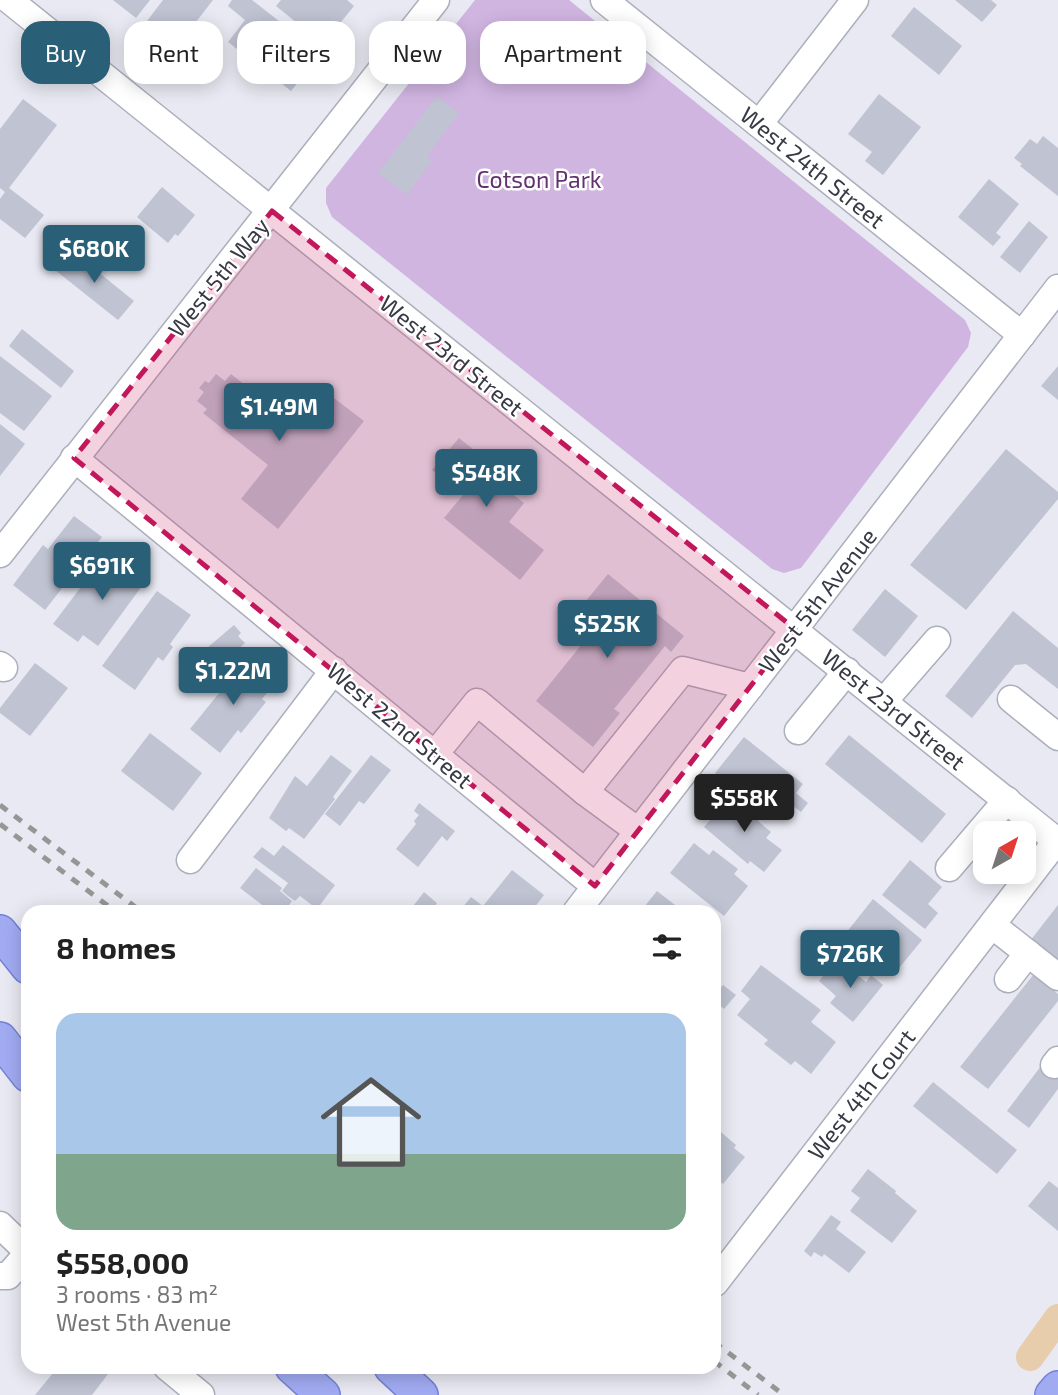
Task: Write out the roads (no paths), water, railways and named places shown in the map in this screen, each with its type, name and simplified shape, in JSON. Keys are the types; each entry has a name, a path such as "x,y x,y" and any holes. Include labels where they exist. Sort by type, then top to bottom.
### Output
{"main road":[{"path":"0,932 21,958"},
{"path":"0,1039 21,1066"},
{"path":"300,1374 323,1395"},
{"path":"398,1374 421,1395"},
{"path":"1052,1395 1058,1388"}],"street":[{"name":"West 23rd Street","path":"9,0 1058,841"},
{"name":"West 5th Way","path":"0,554 436,0"},
{"name":"West 24th Street","path":"604,0 1022,335"},
{"path":"759,124 855,0"},
{"name":"West 5th Avenue","path":"581,905 1058,288"},
{"name":"West 22nd Street","path":"74,457 595,886"},
{"path":"884,701 937,640"},
{"path":"190,860 334,670"},
{"path":"585,792 683,670 750,687"},
{"path":"798,732 847,671"},
{"path":"1011,699 1058,737"},
{"path":"435,754 477,702 585,792 638,831"},
{"path":"949,868 1007,800"},
{"name":"West 4th Court","path":"721,1275 1058,841"},
{"path":"992,925 1058,977"},
{"path":"1008,979 1028,953"},
{"path":"0,1225 21,1246"},
{"path":"0,1276 8,1276 21,1261"},
{"path":"176,1374 201,1395"}],"waterway":[{"path":"1030,1357 1058,1318"}],"railway":[{"path":"0,805 133,905"},
{"path":"0,824 107,905"},
{"path":"721,1347 784,1395"},
{"path":"721,1366 758,1395"}],"park label":[{"name":"Cotson Park","path":"539,179"}]}
